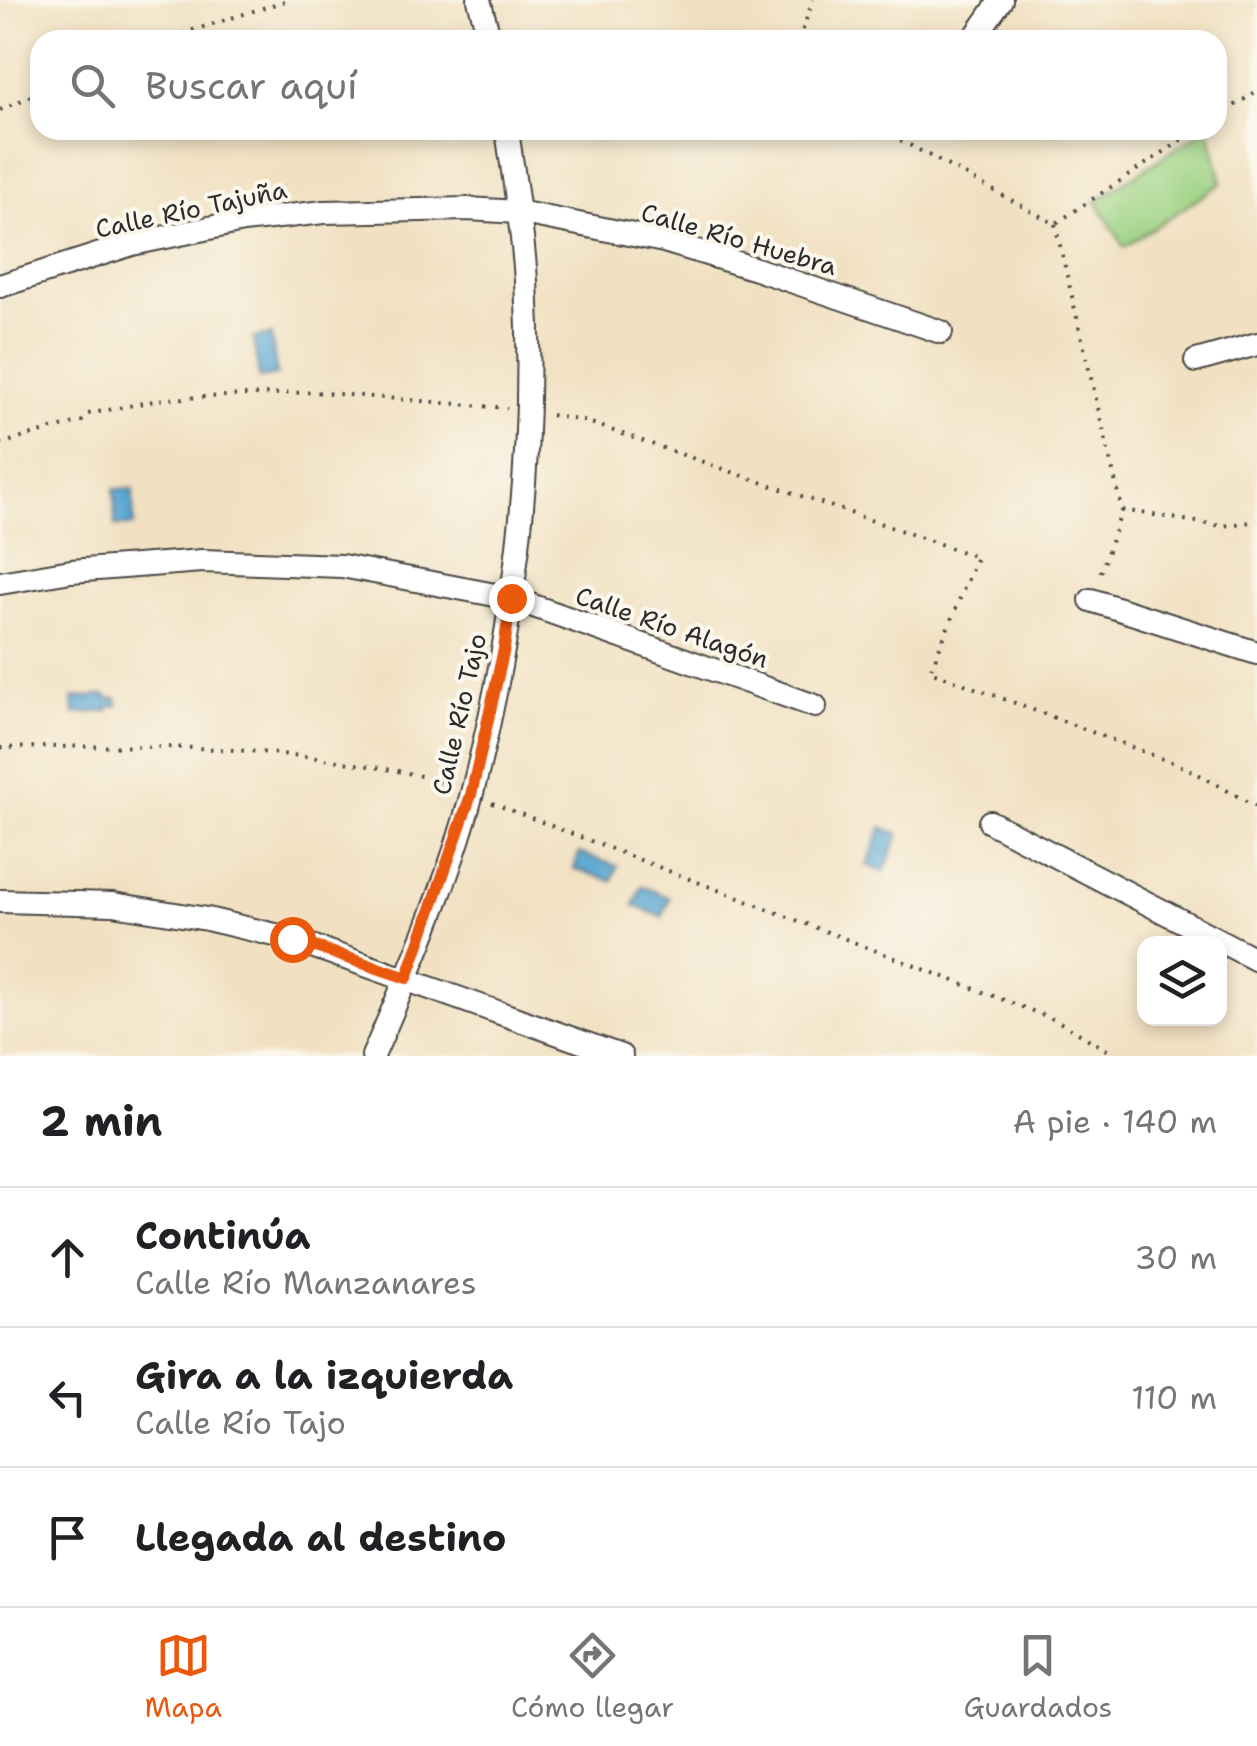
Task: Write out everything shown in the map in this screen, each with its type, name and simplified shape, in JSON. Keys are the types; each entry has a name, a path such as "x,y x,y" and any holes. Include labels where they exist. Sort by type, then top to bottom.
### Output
{"street":[{"path":"479,0 487,30"},
{"path":"980,30 1001,0"},
{"name":"Calle Río Tajo","path":"372,1056 407,978 471,795 504,649 527,411 526,280 508,140"},
{"name":"Calle Río Tajuña","path":"0,286 132,244 242,221 324,212 518,212"},
{"name":"Calle Río Huebra","path":"518,212 664,241 940,332"},
{"path":"1196,360 1257,344"},
{"name":"Calle Río Alagón","path":"0,583 71,570 202,561 342,566 511,598 815,706"},
{"path":"1091,600 1257,653"},
{"path":"990,822 1257,960"},
{"path":"0,901 113,904 207,918 292,939 622,1056"}],"path":[{"path":"194,30 288,0"},
{"path":"802,30 813,0"},
{"path":"1227,110 1257,91"},
{"path":"0,110 30,96"},
{"path":"900,140 1054,224 1122,510 1091,600"},
{"path":"1054,224 1183,140"},
{"path":"0,444 82,421 88,414 164,399 313,392 456,402 588,422 978,557 930,671 1187,768 1257,807"},
{"path":"1122,510 1222,526 1257,522"},
{"path":"0,748 127,745 309,756 428,776 1056,1020 1116,1056"}],"green space":[{"path":"1189,140 1211,140 1222,183 1124,247 1096,201"}],"water":[{"path":"271,335 277,375 259,378 253,338"},
{"path":"114,489 133,489 134,526 115,526"},
{"path":"106,695 107,699 117,698 118,706 108,707 108,711 74,714 73,698"},
{"path":"882,827 899,834 884,872 867,865"},
{"path":"579,853 617,866 612,881 574,869"},
{"path":"642,886 670,898 662,917 634,905"}],"route":[{"path":"292,939 407,978 471,795 504,649 511,598"}]}
